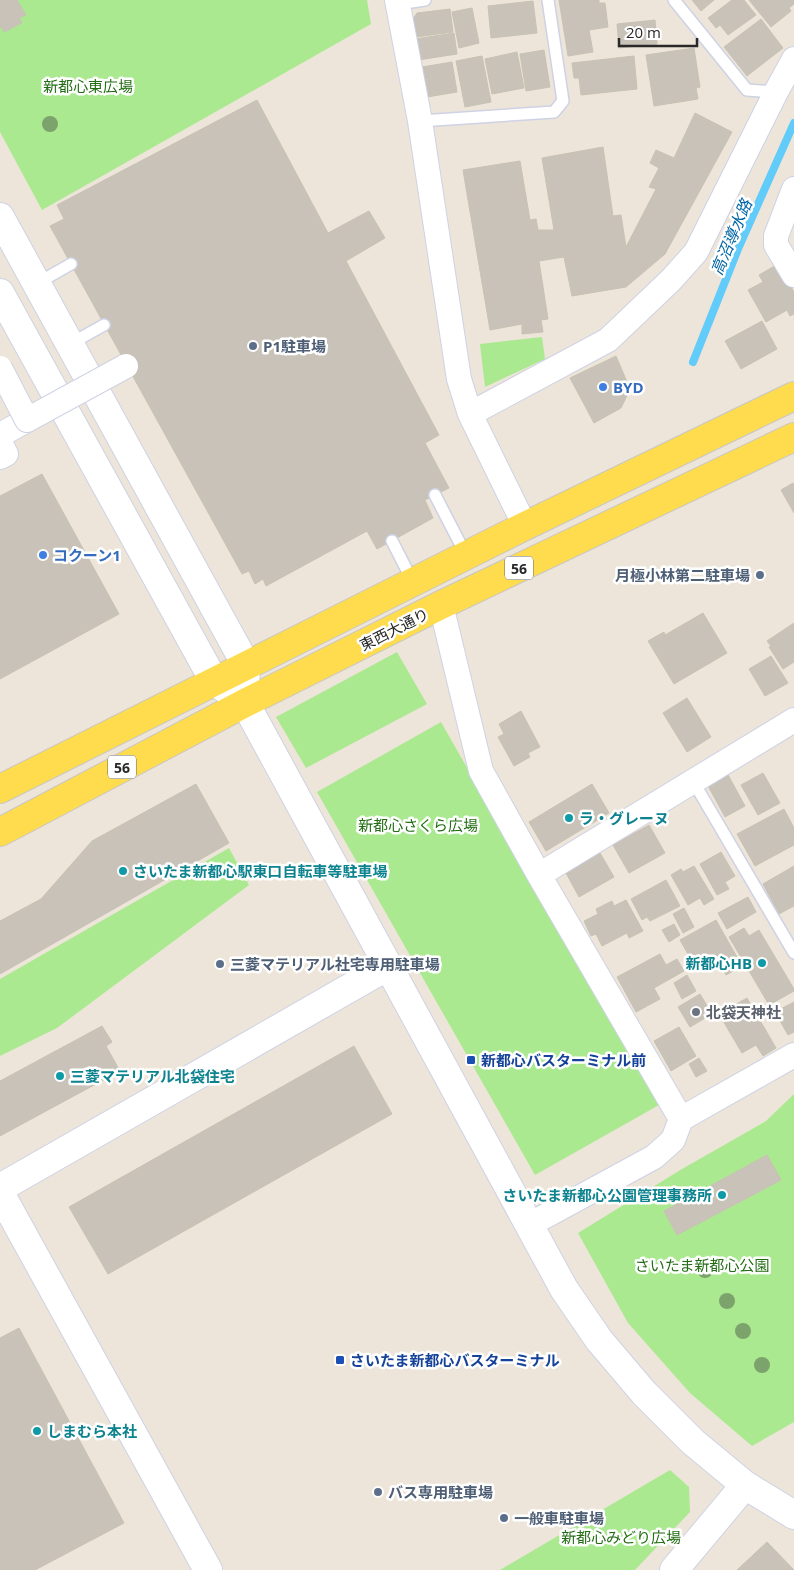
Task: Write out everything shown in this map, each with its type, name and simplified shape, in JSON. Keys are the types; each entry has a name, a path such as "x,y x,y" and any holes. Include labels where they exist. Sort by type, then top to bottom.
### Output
{"main road":[{"name":"56","path":"0,789 466,555 794,396"},
{"name":"東西大通り","path":"0,832 245,703 441,605 794,437"},
{"path":"0,779 53,762"}],"street":[{"path":"397,2 420,121 459,379 470,414 525,526"},
{"path":"470,414 608,340 671,280 696,252 794,60"},
{"path":"794,189 776,236 776,245 794,276"},
{"path":"0,217 246,665 245,703"},
{"path":"0,293 214,681 245,703 564,1289 599,1340 644,1393 693,1442 745,1485 794,1515"},
{"path":"0,435 126,366"},
{"path":"0,368 27,420"},
{"path":"0,442 6,454 0,457"},
{"path":"441,605 482,771 539,875 681,1119"},
{"path":"539,875 794,720"},
{"path":"0,1188 388,966"},
{"path":"529,1225 654,1156 673,1140 681,1119 794,1055"},
{"path":"0,1194 208,1570"},
{"path":"674,1570 745,1485"}],"lane":[{"path":"397,2 425,0"},
{"path":"420,121 554,112 563,101 548,0"},
{"path":"674,0 747,90 776,92"},
{"path":"36,284 71,264"},
{"path":"70,344 104,325"},
{"path":"435,495 466,555"},
{"path":"392,541 413,582"},
{"path":"693,781 794,953"}],"green space":[{"name":"新都心東広場","path":"0,0 367,0 371,24 42,210 0,132"},
{"path":"542,337 545,359 485,387 480,344"},
{"path":"397,652 427,704 306,768 276,717"},
{"name":"新都心さくら広場","path":"441,722 659,1105 535,1175 317,792"},
{"path":"229,848 249,885 57,1028 0,1056 0,979"},
{"name":"さいたま新都心公園","path":"794,1094 794,1422 752,1446 690,1393 628,1323 578,1233 682,1169 766,1121"},
{"name":"新都心みどり広場","path":"670,1470 689,1487 690,1512 635,1570 500,1570"}],"building":[{"path":"0,0 17,0 26,15 19,18 22,23 4,32 2,27 0,28"},
{"path":"559,0 599,0 599,3 605,3 608,27 589,30 593,52 568,56"},
{"path":"692,0 714,0 701,11"},
{"path":"732,0 744,0 756,15 728,35 720,25 716,28 708,18"},
{"path":"749,0 794,0 794,4 789,8 791,11 771,27"},
{"path":"533,1 537,33 491,38 488,6"},
{"path":"472,8 479,43 459,48 452,12"},
{"path":"450,9 453,32 416,37 413,19 417,13"},
{"path":"761,19 783,48 747,76 724,47"},
{"path":"655,20 657,44 619,48 617,24"},
{"path":"454,33 457,54 418,60 415,39"},
{"path":"694,48 700,87 696,88 698,99 654,106 646,55"},
{"path":"544,50 550,87 526,91 520,54"},
{"path":"517,52 524,88 492,94 485,59"},
{"path":"482,56 491,102 465,107 456,61"},
{"path":"634,56 637,89 581,95 579,78 574,78 572,63"},
{"path":"452,62 457,92 427,97 422,67"},
{"name":"P1駐車場","path":"257,100 328,233 369,211 385,238 346,261 439,435 425,443 449,488 425,500 433,518 377,549 367,531 266,586 263,579 255,584 249,571 242,574 50,226 64,219 57,205"},
{"path":"695,113 732,132 665,254 626,287 572,296 564,257 539,261 548,319 541,320 543,332 522,334 522,324 490,330 463,170 520,161 530,220 536,219 538,230 554,230 542,158 603,147 613,216 621,215 626,247 656,189 649,187 659,168 650,163 656,150 674,158"},
{"path":"778,264 794,292 794,314 790,316 787,310 766,322 748,290 763,282 759,275"},
{"path":"762,321 777,349 741,369 725,341"},
{"path":"616,356 630,389 621,408 594,423 570,378"},
{"name":"コクーン1","path":"42,474 119,614 0,679 0,496"},
{"path":"793,483 794,485 794,513 781,490"},
{"path":"703,613 727,653 674,684 648,641 664,632 665,635"},
{"path":"794,623 794,662 783,669 767,641"},
{"path":"771,656 788,683 765,696 749,669"},
{"path":"687,698 711,737 687,752 663,713"},
{"path":"521,711 540,747 528,753 530,757 514,766 498,737 504,734 499,724"},
{"path":"727,773 745,806 725,817 707,784"},
{"path":"763,773 780,803 758,815 741,785"},
{"name":"さいたま新都心駅東口自転車等駐車場","path":"196,784 229,843 0,974 0,921 41,899 92,841"},
{"name":"ラ・グレーヌ","path":"592,784 609,813 546,851 529,822"},
{"path":"784,809 794,828 794,845 755,866 737,834"},
{"path":"649,825 665,853 629,873 613,845"},
{"path":"721,852 735,876 725,882 729,889 717,895 700,864"},
{"path":"600,853 614,877 579,897 566,873"},
{"path":"694,866 714,899 704,905 700,898 688,905 671,875 681,869 683,872"},
{"path":"794,866 794,906 779,914 763,884"},
{"path":"666,880 680,906 650,921 647,917 642,920 631,899"},
{"path":"748,897 756,912 727,929 718,913"},
{"path":"626,900 643,931 629,938 627,933 602,946 596,934 591,936 584,921 598,914 596,909 612,901 614,906"},
{"path":"684,908 694,927 683,933 673,914"},
{"path":"716,920 742,966 726,975 717,959 697,970 680,940"},
{"path":"674,924 680,935 669,942 662,930"},
{"name":"新都心HB","path":"744,928 749,936 759,930 794,989 794,991 769,1005 729,937"},
{"path":"660,954 666,965 677,959 684,971 654,988 660,999 636,1012 617,977"},
{"path":"687,975 696,991 682,999 674,983"},
{"path":"700,994 712,1014 690,1027 678,1007"},
{"path":"747,998 776,1048 763,1056 756,1045 742,1053 719,1014"},
{"path":"794,1002 794,1032 788,1035 775,1012"},
{"name":"三菱マテリアル北袋住宅","path":"102,1026 112,1042 106,1046 120,1071 0,1136 0,1081"},
{"path":"679,1027 696,1056 671,1071 654,1041"},
{"path":"354,1046 392,1114 108,1274 69,1207"},
{"path":"699,1058 707,1071 696,1077 689,1064"},
{"name":"さいたま新都心公園管理事務所","path":"767,1155 781,1180 677,1235 664,1211"},
{"name":"しまむら本社","path":"19,1328 124,1523 35,1570 0,1570 0,1338"},
{"path":"767,1542 794,1570 737,1570"}],"waterway":[{"name":"高沼導水路","path":"693,362 738,249 794,123"}],"place":[{"name":"P1駐車場","path":"253,346"},
{"name":"BYD","path":"603,387"},
{"name":"コクーン1","path":"43,555"},
{"name":"月極小林第二駐車場","path":"760,575"},
{"name":"ラ・グレーヌ","path":"569,818"},
{"name":"さいたま新都心駅東口自転車等駐車場","path":"123,871"},
{"name":"新都心HB","path":"762,963"},
{"name":"三菱マテリアル社宅専用駐車場","path":"220,964"},
{"name":"北袋天神社","path":"696,1012"},
{"name":"新都心バスターミナル前","path":"471,1060"},
{"name":"三菱マテリアル北袋住宅","path":"60,1076"},
{"name":"さいたま新都心公園管理事務所","path":"722,1195"},
{"name":"さいたま新都心バスターミナル","path":"340,1360"},
{"name":"しまむら本社","path":"37,1431"},
{"name":"バス専用駐車場","path":"378,1492"},
{"name":"一般車駐車場","path":"504,1518"}]}
